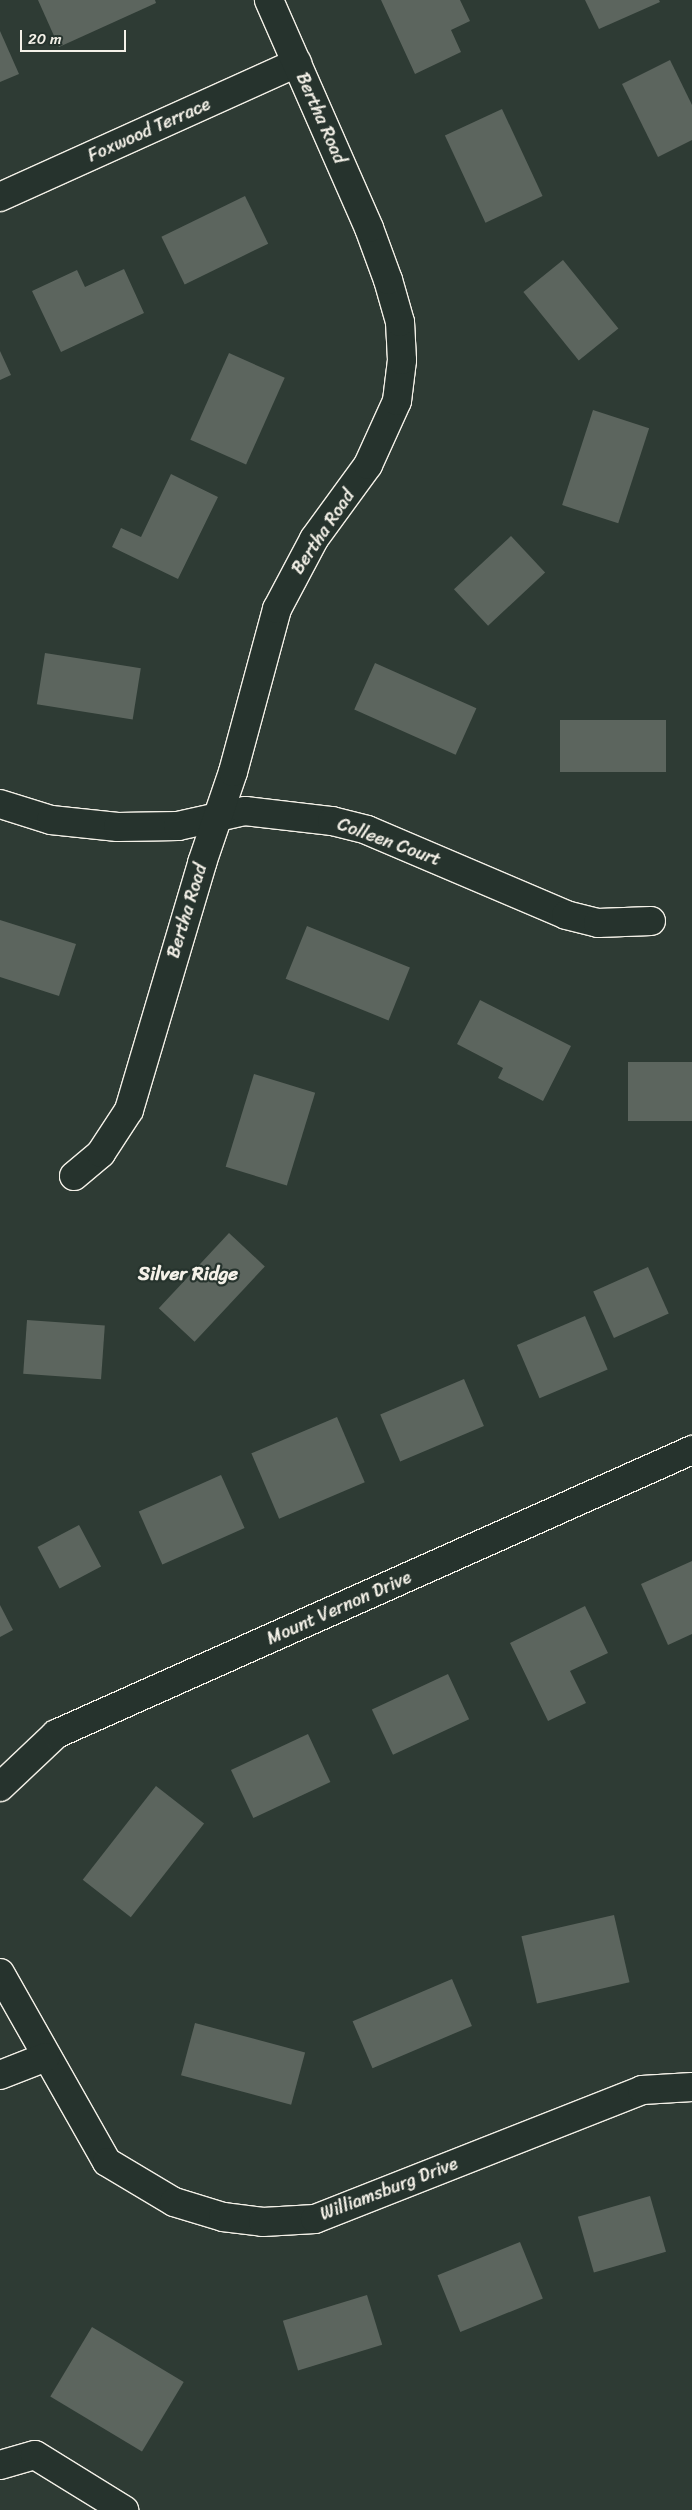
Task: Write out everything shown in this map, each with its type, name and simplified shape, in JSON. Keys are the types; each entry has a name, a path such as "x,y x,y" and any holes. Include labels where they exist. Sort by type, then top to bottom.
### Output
{"street":[{"name":"Bertha Road","path":"74,1176 101,1153 129,1110 216,818 233,772 277,609 314,539 368,465 384,435 397,401 402,360 400,322 388,280 269,0"},
{"name":"Foxwood Terrace","path":"0,197 297,63"},
{"name":"Colleen Court","path":"0,804 51,820 118,827 178,826 245,812 270,812 332,821 367,830 566,915 598,923 651,921"},
{"name":"Mount Vernon Drive","path":"0,1787 56,1734 692,1450"},
{"path":"0,1973 46,2057 0,2075"},
{"name":"Williamsburg Drive","path":"46,2057 107,2162 174,2202 223,2217 264,2222 315,2218 642,2090 692,2087"},
{"path":"0,2464 34,2455 124,2510"}],"building":[{"path":"38,0 155,0 156,3 59,47"},
{"path":"381,0 460,0 470,21 451,30 461,52 415,74"},
{"path":"585,0 659,0 660,2 599,29"},
{"path":"0,31 19,74 0,82"},
{"path":"670,60 692,105 692,140 658,157 622,84"},
{"path":"502,109 543,196 485,223 445,136"},
{"path":"245,196 268,244 185,284 161,237"},
{"path":"563,260 618,328 579,360 523,292"},
{"path":"124,269 144,313 61,352 32,291 77,270 85,287"},
{"path":"0,351 11,375 0,380"},
{"path":"229,353 285,378 246,465 190,440"},
{"path":"593,410 649,428 618,523 562,505"},
{"path":"171,474 218,497 178,579 112,547 121,528 141,537"},
{"path":"511,536 545,573 488,626 454,589"},
{"path":"45,653 141,668 133,720 37,704"},
{"path":"375,663 476,708 456,755 354,710"},
{"path":"560,720 666,720 666,772 560,772"},
{"path":"0,920 76,944 59,996 0,977"},
{"path":"307,926 410,968 389,1020 286,979"},
{"path":"480,1000 571,1046 543,1101 498,1078 503,1068 457,1044"},
{"path":"628,1062 692,1062 692,1121 628,1121"},
{"path":"254,1074 315,1093 287,1185 226,1167"},
{"path":"229,1233 265,1266 195,1342 159,1308"},
{"path":"648,1267 669,1314 614,1338 593,1291"},
{"path":"585,1316 608,1369 540,1398 517,1345"},
{"path":"27,1320 105,1325 101,1379 23,1374"},
{"path":"464,1379 484,1426 400,1462 380,1415"},
{"path":"337,1417 365,1482 279,1519 251,1453"},
{"path":"221,1475 245,1528 162,1565 139,1512"},
{"path":"79,1525 101,1566 60,1589 38,1547"},
{"path":"692,1561 692,1634 668,1645 641,1584"},
{"path":"0,1605 13,1630 0,1637"},
{"path":"585,1606 608,1653 570,1671 586,1703 548,1721 510,1643"},
{"path":"448,1674 469,1719 393,1755 372,1709"},
{"path":"308,1734 330,1782 253,1818 231,1770"},
{"path":"156,1786 204,1824 131,1917 83,1880"},
{"path":"614,1915 630,1982 537,2004 521,1936"},
{"path":"452,1979 472,2026 373,2068 353,2021"},
{"path":"195,2023 305,2053 291,2105 181,2075"},
{"path":"650,2196 666,2252 594,2272 578,2217"},
{"path":"520,2242 543,2299 460,2332 437,2275"},
{"path":"367,2295 382,2345 298,2370 283,2321"},
{"path":"92,2327 184,2382 142,2452 50,2396"}],"district":[{"name":"Silver Ridge","path":"188,1274"}]}
